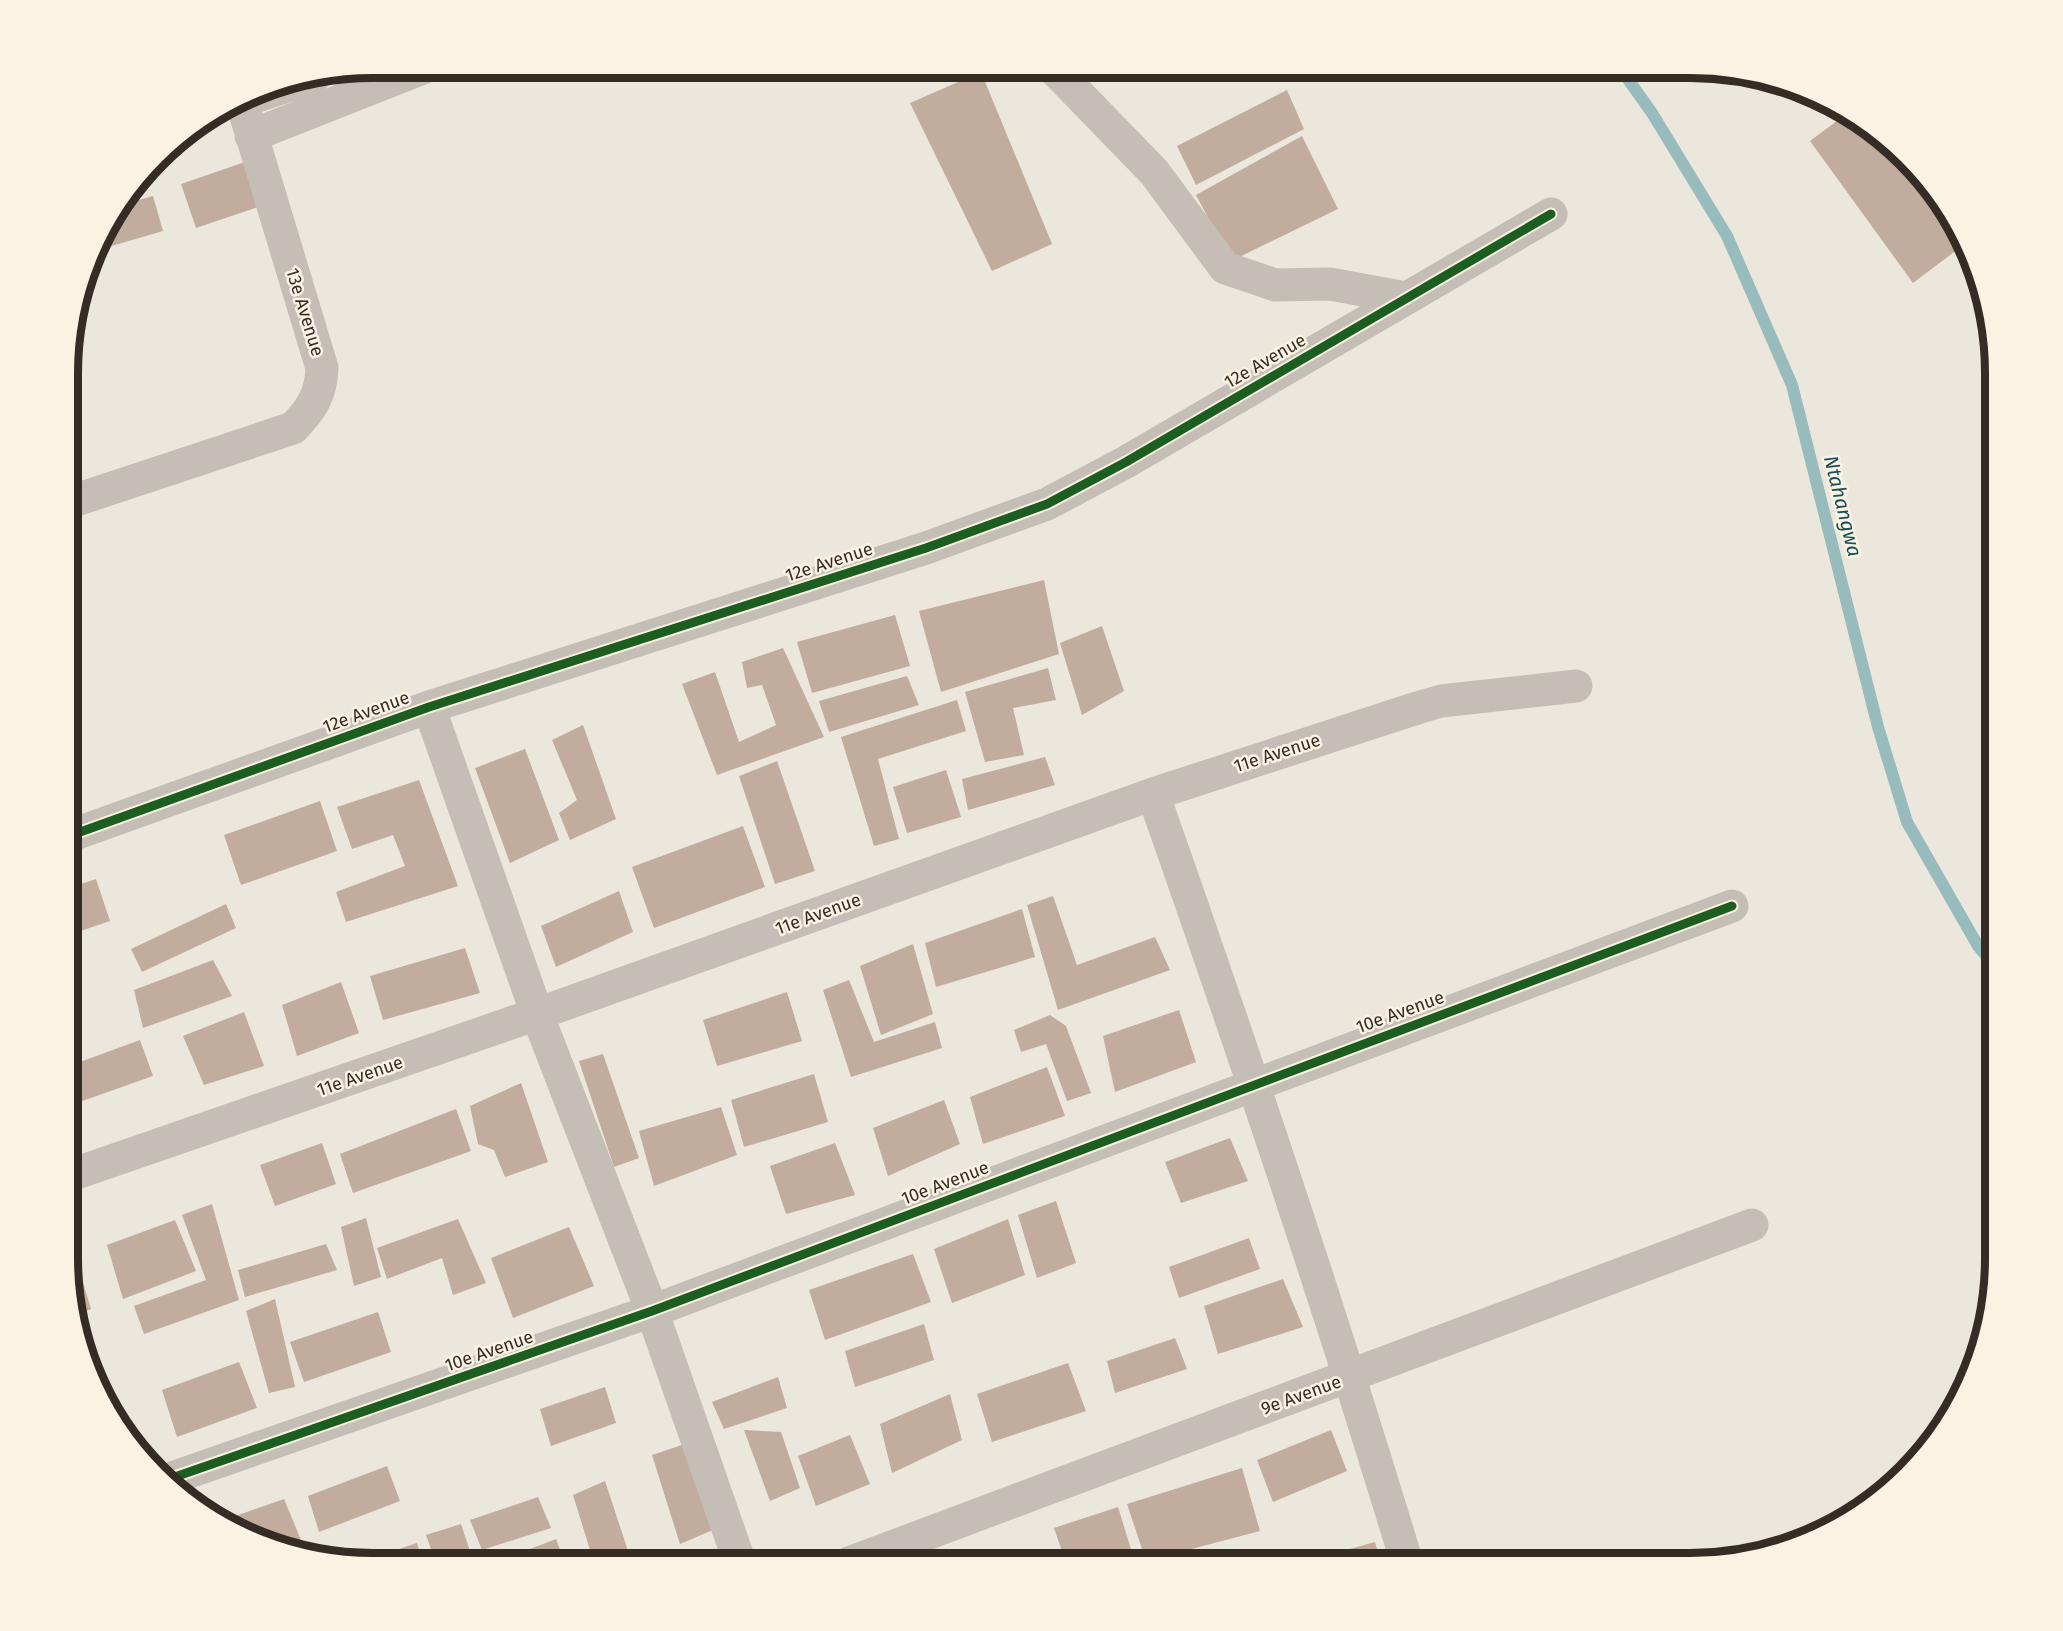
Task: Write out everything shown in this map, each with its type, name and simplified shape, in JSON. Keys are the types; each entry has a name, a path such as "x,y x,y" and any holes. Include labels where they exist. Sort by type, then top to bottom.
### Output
{"street":[{"path":"251,136 398,78"},
{"path":"1063,78 1154,172 1225,268 1275,285 1330,284 1406,298"},
{"name":"13e Avenue","path":"78,499 293,428 309,412 321,389 322,368 243,108"},
{"name":"12e Avenue","path":"78,833 429,707 926,548 1047,504 1126,462 1551,214"},
{"name":"11e Avenue","path":"78,1173 537,1014 1153,794 1441,701 1576,686"},
{"path":"429,707 537,1014 652,1311 737,1553"},
{"path":"1153,794 1255,1084 1351,1377 1404,1553"},
{"name":"10e Avenue","path":"175,1477 652,1311 1732,906"},
{"name":"9e Avenue","path":"876,1553 1752,1225"}],"building":[{"path":"967,78 983,78 1052,244 992,271 910,103"},
{"path":"1287,90 1304,129 1196,185 1177,146"},
{"path":"1839,119 1870,139 1899,164 1924,193 1958,249 1913,283 1810,141"},
{"path":"1302,136 1338,209 1231,261 1196,195"},
{"path":"245,162 261,206 196,228 181,184"},
{"path":"153,196 163,231 106,248 118,225 133,202"},
{"path":"1044,580 1059,654 941,692 919,611"},
{"path":"895,615 910,666 812,693 797,642"},
{"path":"1102,626 1124,691 1082,715 1060,643"},
{"path":"783,648 824,737 717,775 682,684 715,672 739,742 776,725 762,685 747,688 742,662"},
{"path":"1048,668 1056,700 1013,708 1024,755 985,762 965,692"},
{"path":"907,676 919,705 829,732 819,701"},
{"path":"957,700 966,731 878,759 899,839 874,846 841,737"},
{"path":"583,725 616,819 570,840 559,813 577,800 552,740"},
{"path":"525,749 559,840 510,863 475,768"},
{"path":"1045,757 1055,785 968,810 962,779"},
{"path":"777,761 815,871 775,884 739,776"},
{"path":"946,770 961,817 907,833 893,787"},
{"path":"419,780 458,886 346,922 336,892 405,866 393,835 352,849 337,807"},
{"path":"320,801 337,851 241,885 224,835"},
{"path":"743,826 765,887 654,928 632,867"},
{"path":"96,879 110,921 78,932 78,885"},
{"path":"619,891 633,932 556,967 541,926"},
{"path":"1053,896 1077,965 1155,937 1170,970 1058,1010 1027,905"},
{"path":"226,904 236,928 142,972 131,949"},
{"path":"1022,909 1035,957 936,987 925,943"},
{"path":"913,944 933,1014 881,1035 860,966"},
{"path":"465,948 480,993 383,1020 370,976"},
{"path":"213,960 232,996 143,1028 134,990"},
{"path":"849,980 874,1042 935,1022 942,1048 851,1077 823,990"},
{"path":"341,982 359,1033 297,1056 282,1005"},
{"path":"787,992 802,1041 717,1066 703,1020"},
{"path":"1179,1010 1196,1062 1115,1092 1103,1036"},
{"path":"244,1012 264,1066 204,1085 183,1036"},
{"path":"1050,1015 1066,1026 1091,1093 1067,1101 1046,1044 1021,1052 1014,1030"},
{"path":"140,1040 153,1076 78,1103 78,1063"},
{"path":"603,1054 639,1158 614,1167 579,1061"},
{"path":"1047,1067 1065,1116 983,1144 970,1097"},
{"path":"814,1074 828,1122 744,1147 731,1100"},
{"path":"521,1083 548,1162 505,1177 494,1150 478,1144 470,1106"},
{"path":"944,1100 960,1144 888,1176 873,1128"},
{"path":"721,1107 737,1155 654,1186 639,1131"},
{"path":"456,1109 471,1151 353,1193 340,1154"},
{"path":"1230,1138 1248,1181 1181,1203 1165,1162"},
{"path":"322,1143 336,1184 275,1206 260,1165"},
{"path":"835,1143 855,1195 786,1214 770,1166"},
{"path":"1056,1201 1076,1263 1037,1278 1018,1215"},
{"path":"212,1204 239,1300 144,1334 134,1306 206,1280 182,1215"},
{"path":"366,1218 381,1277 354,1286 341,1227"},
{"path":"458,1219 486,1283 453,1295 442,1258 387,1279 377,1248"},
{"path":"1008,1219 1025,1275 952,1303 934,1249"},
{"path":"175,1220 196,1271 123,1299 107,1245"},
{"path":"569,1227 594,1286 513,1318 491,1258"},
{"path":"1249,1238 1260,1269 1179,1298 1169,1267"},
{"path":"326,1244 337,1270 245,1297 238,1270"},
{"path":"913,1254 931,1302 825,1340 809,1290"},
{"path":"79,1268 91,1309 83,1312"},
{"path":"1283,1279 1303,1327 1218,1354 1204,1306"},
{"path":"275,1299 295,1387 269,1393 246,1311"},
{"path":"378,1312 391,1352 304,1382 290,1342"},
{"path":"924,1324 934,1360 855,1387 845,1351"},
{"path":"1175,1338 1187,1369 1115,1393 1107,1361"},
{"path":"239,1362 257,1408 177,1437 162,1390"},
{"path":"1068,1363 1086,1411 992,1442 977,1394"},
{"path":"778,1377 787,1408 724,1429 712,1402"},
{"path":"605,1387 616,1423 551,1446 540,1409"},
{"path":"950,1394 962,1440 892,1473 880,1424"},
{"path":"744,1430 781,1432 800,1488 770,1501"},
{"path":"1331,1430 1347,1471 1273,1502 1257,1460"},
{"path":"850,1435 870,1484 816,1506 798,1456"},
{"path":"682,1445 713,1530 680,1544 652,1455"},
{"path":"387,1466 400,1501 319,1532 308,1496"},
{"path":"1242,1468 1260,1531 1176,1553 1143,1553 1127,1504"},
{"path":"605,1481 629,1553 591,1553 573,1495"},
{"path":"538,1497 551,1528 482,1550 470,1520"},
{"path":"284,1499 301,1540 294,1542 260,1531 232,1517"},
{"path":"1118,1507 1132,1553 1063,1553 1054,1528"},
{"path":"461,1524 471,1553 432,1553 426,1535"},
{"path":"556,1539 561,1553 520,1553"},
{"path":"1375,1542 1378,1553 1335,1553"},
{"path":"417,1543 420,1553 386,1553"}],"waterway":[{"name":"Ntahangwa","path":"1627,78 1652,113 1727,236 1792,385 1878,727 1907,822 1978,946 1985,954"}],"cycle path":[{"path":"78,833 429,707 926,548 1047,504 1126,462 1551,214"},
{"path":"175,1477 652,1311 1732,906"}]}
